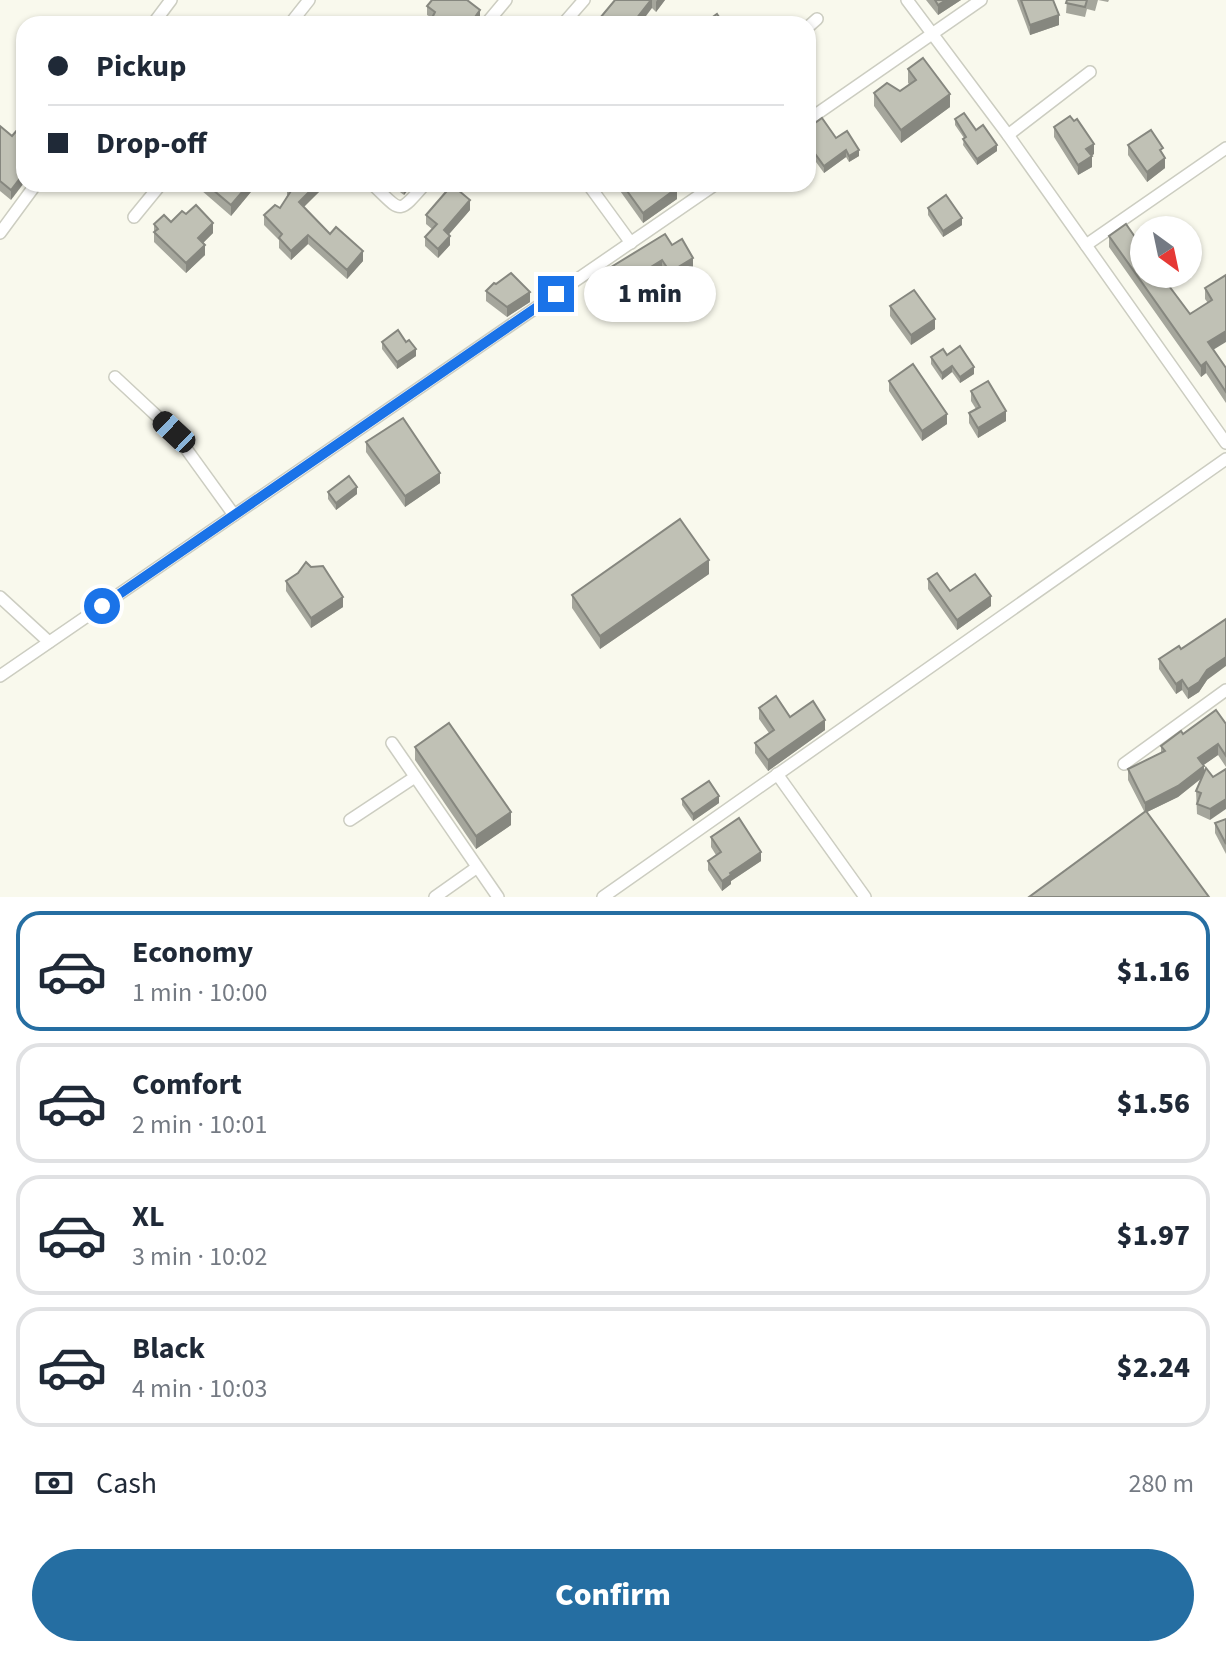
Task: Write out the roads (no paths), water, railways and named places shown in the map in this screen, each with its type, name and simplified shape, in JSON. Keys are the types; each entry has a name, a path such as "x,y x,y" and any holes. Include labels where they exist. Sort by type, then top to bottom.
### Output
{"street":[{"path":"296,16 309,0"},
{"path":"493,16 506,0"},
{"path":"570,16 584,0"},
{"path":"907,0 1008,135 1226,443"},
{"path":"816,114 981,0"},
{"path":"1008,135 1090,72"},
{"path":"1086,245 1226,148"},
{"path":"0,233 30,192"},
{"path":"134,217 154,192"},
{"path":"381,192 401,208 418,192"},
{"path":"594,192 631,243"},
{"path":"0,676 704,192"},
{"path":"115,377 174,432 234,515"},
{"path":"603,897 1226,459"},
{"path":"0,597 49,642"},
{"path":"1124,764 1226,690"},
{"path":"392,743 498,897"},
{"path":"777,774 865,897"},
{"path":"350,820 415,777"},
{"path":"435,897 476,868"}]}
